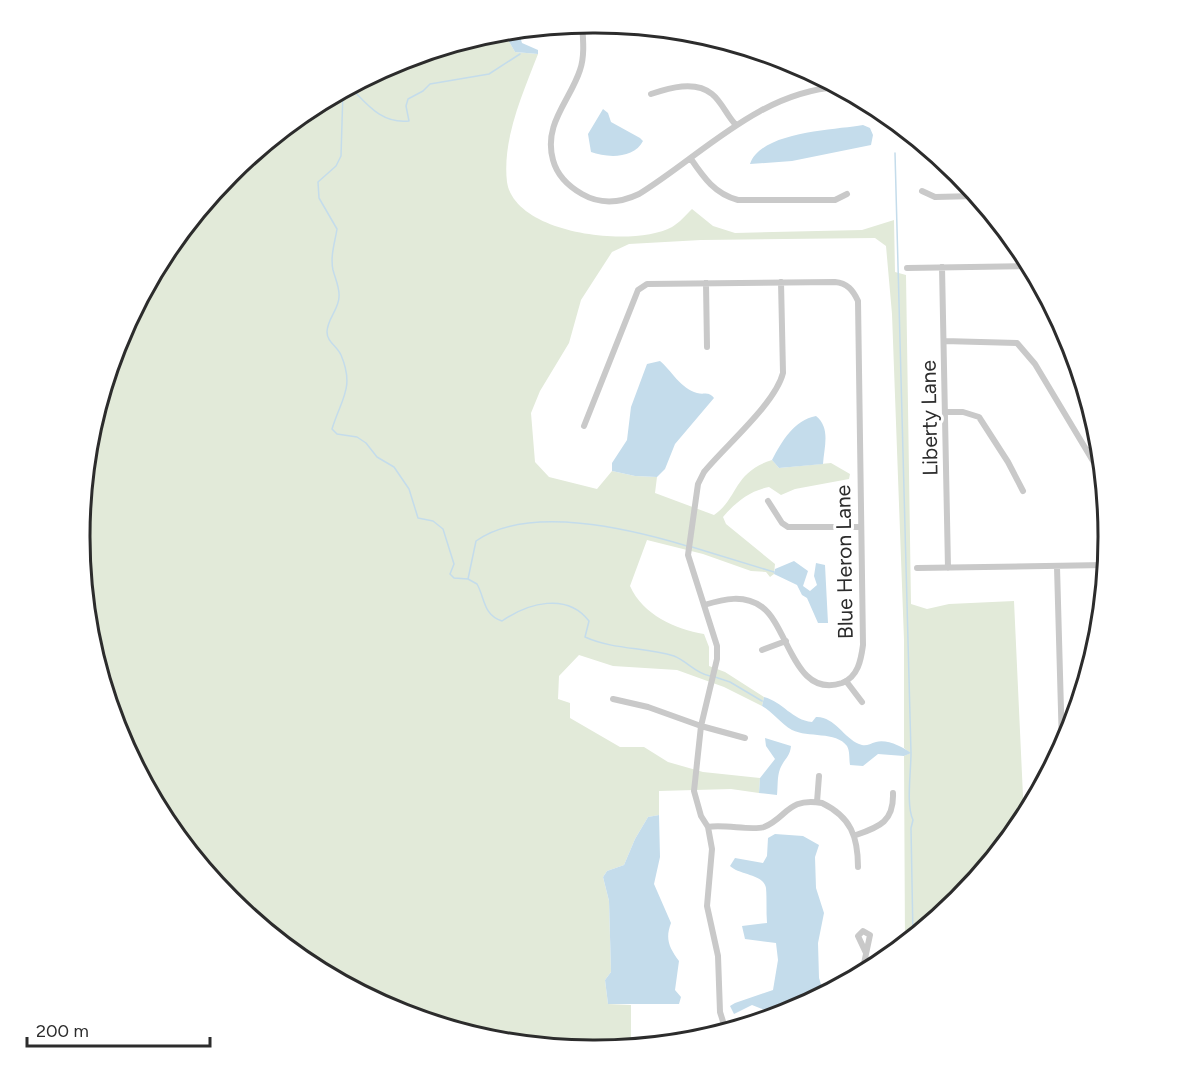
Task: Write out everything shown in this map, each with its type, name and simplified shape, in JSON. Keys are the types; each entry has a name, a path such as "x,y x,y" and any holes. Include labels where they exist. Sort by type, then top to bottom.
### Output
{"street":[{"path":"582,33 581,68 556,119 550,138 555,166 569,186 599,201 626,200 653,185 736,125 766,107 806,92 825,89"},
{"path":"651,93 681,87 702,89 712,94 736,125"},
{"path":"692,159 710,185 724,195 738,200 835,200 847,194"},
{"path":"922,191 935,197 965,196"},
{"path":"907,268 1019,266"},
{"name":"Liberty Lane","path":"942,267 948,568"},
{"path":"584,426 638,290 647,284 781,282 783,373 781,382 768,401 704,472 698,484 688,555 690,570 717,646 716,671 701,726 694,791 701,816 708,827 712,849 706,906 718,956 720,1012 724,1023"},
{"name":"Blue Heron Lane","path":"781,282 843,283 858,301 863,645 858,668 846,681"},
{"path":"706,283 707,347"},
{"path":"944,341 1017,343 1035,364 1091,457"},
{"path":"946,412 963,412 979,417 1008,462 1023,491"},
{"path":"768,501 782,524 788,527 860,527"},
{"path":"917,568 1096,565"},
{"path":"1058,567 1061,723"},
{"path":"704,605 735,599 747,600 761,606 772,617 796,663 812,680 836,685 846,681 862,702"},
{"path":"762,650 786,641"},
{"path":"613,699 648,706 701,726 745,738"},
{"path":"817,802 819,776"},
{"path":"856,835 878,828 886,822 894,803 893,793"},
{"path":"708,827 727,825 763,827 793,806 817,802 831,807 848,822 856,835 858,867"},
{"path":"864,961 866,953"}],"green space":[{"path":"509,41 515,52 538,54 515,116 508,149 507,182 515,200 531,214 552,225 605,236 631,236 654,233 672,227 692,209 713,226 735,233 862,230 894,220 895,272 906,275 911,604 927,609 949,604 1014,601 1023,799 973,868 950,893 905,933 904,756 910,753 904,748 904,640 892,314 886,246 875,238 701,240 629,244 612,252 581,300 569,343 540,391 531,413 535,462 549,477 597,489 612,471 635,476 657,477 655,493 714,515 722,509 750,471 772,460 779,468 831,463 850,474 849,479 795,489 781,495 769,487 755,491 743,498 723,517 726,524 775,564 774,574 770,577 766,572 751,571 703,554 647,540 630,586 636,596 651,613 661,619 704,634 709,647 709,666 725,672 764,697 762,706 724,687 677,670 613,666 579,655 559,676 558,699 570,703 570,718 620,747 644,747 668,762 703,772 760,778 759,793 731,789 659,791 659,815 648,817 624,865 607,871 603,877 609,901 611,972 605,980 608,1004 631,1005 631,1039 561,1039 496,1030 464,1023 401,1002 342,973 287,936 238,893 215,868 175,816 158,788 142,759 117,698 100,635 95,602 90,536 100,438 117,375 129,344 142,314 175,257 215,205 238,180 287,137 314,118 342,100 401,71 464,50"}],"water":[{"path":"521,38 522,43 538,50 538,54 515,52 509,41"},
{"path":"603,109 608,113 611,122 643,141 639,147 620,156 591,152 588,134"},
{"path":"863,125 870,128 873,135 871,145 792,161 750,164 757,153 783,138"},
{"path":"660,361 686,388 714,398 675,444 665,469 657,477 635,476 612,471 612,463 627,440 631,407 647,364"},
{"path":"816,416 824,426 825,432 823,464 779,468 772,460 785,439 801,422"},
{"path":"794,561 808,571 803,586 810,591 817,585 814,576 816,563 825,565 828,623 818,623 807,598 802,595 797,585 774,574 775,569"},
{"path":"764,697 771,699 805,721 812,722 816,717 828,720 859,744 885,742 911,753 904,756 878,754 863,766 850,765 848,748 842,741 829,736 792,730 762,706"},
{"path":"765,738 791,746 779,772 777,795 759,793 760,778 775,759 766,746"},
{"path":"659,815 660,857 654,884 671,923 668,934 669,943 679,961 675,990 681,997 679,1004 608,1004 605,980 611,972 609,901 603,877 607,871 624,865 648,817"},
{"path":"775,834 803,836 819,845 815,857 816,888 824,913 818,943 821,986 764,1010 752,1005 734,1014 730,1006 773,990 778,960 776,943 745,939 742,926 767,923 766,888 761,880 730,866 735,858 763,863 767,856 768,838"}],"waterway":[{"path":"356,93 375,112 390,119 409,121 406,106 408,99 423,91 430,84 489,74 520,54"},
{"path":"343,100 341,156 336,166 318,182 319,198 337,229 332,265 339,297 327,335 341,355 347,376 345,393 332,429 337,434 357,437 366,443 377,457 394,467 409,489 418,518 433,521 443,529 454,564 450,574 454,578 468,579 477,584 491,615 502,621 535,605 547,603 570,606 589,621 585,637 607,644 674,656 710,676"},
{"path":"895,153 911,753 909,798 913,820 911,828 913,926"},
{"path":"468,579 476,541 498,530 523,524 580,523 638,533 687,546"},
{"path":"692,547 774,572"},
{"path":"715,677 730,682 762,701"}]}
